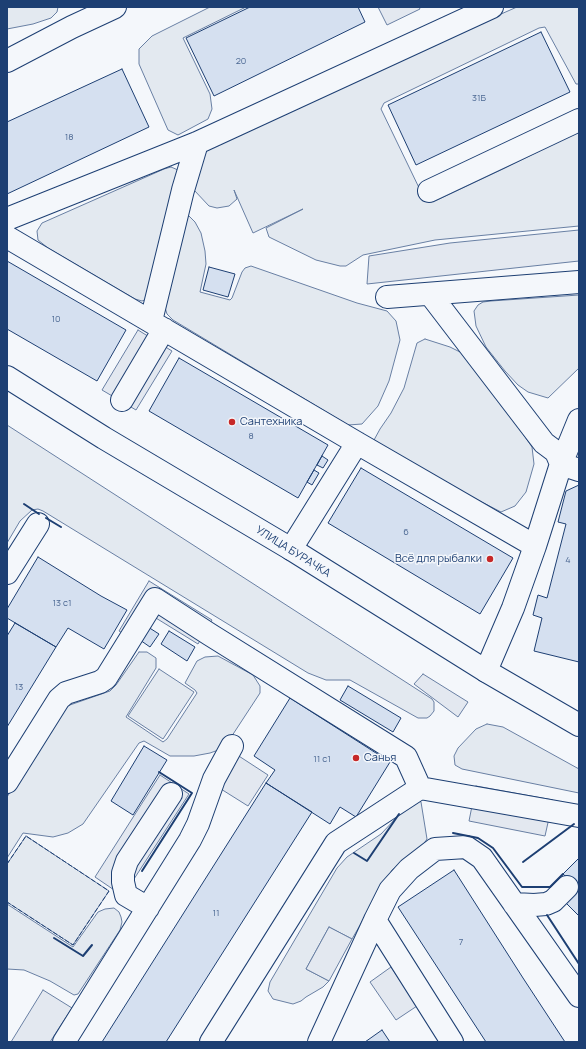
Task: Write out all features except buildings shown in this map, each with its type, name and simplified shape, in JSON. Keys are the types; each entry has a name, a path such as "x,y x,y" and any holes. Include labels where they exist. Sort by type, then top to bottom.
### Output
{"main road":[{"path":"7,61 72,27 115,7"},
{"path":"7,219 196,143 492,7"},
{"path":"429,191 579,120"},
{"path":"122,400 158,325 183,190 196,143"},
{"path":"7,237 535,546"},
{"path":"387,297 579,282"},
{"path":"430,294 544,443 556,452 570,467"},
{"name":"УЛИЦА БУРАЧКА","path":"7,377 104,438 291,549 486,671 579,725"},
{"path":"486,671 513,608 535,546 570,467 579,420"},
{"path":"291,549 357,443"},
{"path":"7,573 38,524"},
{"path":"7,782 59,699 66,693 100,682 106,678 155,599 406,757 420,788"},
{"path":"64,1042 190,840 198,824 214,779 232,746"},
{"path":"211,1042 336,843 420,788 579,816"},
{"path":"148,908 126,895 123,882 123,873 127,861 171,794"},
{"path":"319,1042 390,890 409,869 435,849 466,847 482,858 579,996"},
{"path":"514,904 546,904 554,901 567,887"},
{"path":"375,920 452,1042"}],"shaded area":[{"path":"7,7 58,7 57,12 51,18 33,24 7,29"},
{"path":"210,7 246,7 183,38 210,94 212,109 208,119 178,135 168,130 139,64 139,49 152,36"},
{"path":"378,7 419,7 420,9 387,25"},
{"path":"517,7 579,7 579,84 576,84 545,27 539,28 384,103 381,109 423,196 433,202 579,131 579,226 435,240 363,255 346,266 340,266 316,260 269,237 266,228 303,209 253,233 234,190 237,199 229,206 217,208 209,206 194,190 200,152 336,87"},
{"path":"171,167 178,170 150,298 142,301 135,299 48,248 38,240 37,231 42,223"},
{"path":"184,215 189,216 195,222 201,233 205,251 206,264 200,292 230,300 242,272 245,268 251,266 357,303 387,311 396,321 400,340 389,381 378,406 362,424 348,425 173,320 167,314 163,301"},
{"path":"579,230 579,261 367,284 369,256 450,243"},
{"path":"579,295 579,368 548,398 528,392 518,385 486,347 476,326 474,311 478,305 483,302"},
{"path":"138,330 172,351 136,410 102,390"},
{"path":"425,339 450,347 460,352 469,361 486,380 532,447 534,464 526,492 515,506 501,512 379,449 374,440 391,413 404,388 417,343"},
{"path":"7,425 432,699 434,702 434,711 427,718 418,718 350,680 326,680 308,673 38,509 32,510 20,521 7,543"},
{"path":"149,581 212,620 198,644 151,615 135,641 119,631"},
{"path":"139,652 147,652 156,658 156,668 126,717 163,742 167,739 197,693 185,683 197,661 205,657 218,656 253,675 260,686 260,693 224,748 210,753 194,756 170,756 144,741 139,743 83,824 68,833 53,837 23,833 7,858 7,797 59,714 67,706 110,691 116,685"},
{"path":"159,669 194,692 163,739 128,716"},
{"path":"423,674 468,702 458,717 414,684"},
{"path":"487,724 503,727 579,769 579,793 462,769 455,765 454,756 458,748 476,729"},
{"path":"225,747 268,775 248,806 205,779"},
{"path":"160,775 189,794 123,896 95,877"},
{"path":"476,786 553,800 545,836 469,821"},
{"path":"417,799 421,802 427,839 423,845 392,870 352,939 329,927 306,969 329,981 323,987 301,1001 293,1004 273,999 268,991 270,982 337,868 347,857 381,834 413,800"},
{"path":"26,836 109,891 73,945 7,902 7,864"},
{"path":"7,904 73,947 98,912 105,909 114,908 119,912 122,922 120,930 78,994 74,995 50,981 24,970 7,969"},
{"path":"329,927 352,939 329,981 306,969"},
{"path":"391,967 417,1006 396,1020 370,982"},
{"path":"43,990 72,1008 50,1042 11,1042"}],"fence":[{"path":"7,864 26,836 109,891 73,945 7,902"}],"wall":[{"path":"24,504 39,514"},
{"path":"46,518 61,527"},
{"path":"142,871 192,793 159,772"},
{"path":"354,853 367,861 399,814"},
{"path":"523,862 574,824"},
{"path":"453,833 478,838 493,848 522,887 550,887 563,874"},
{"path":"547,915 579,964"},
{"path":"54,938 83,956 92,945"}],"place":[{"name":"Сантехника","path":"232,422"},
{"name":"Всё для рыбалки","path":"490,559"},
{"name":"Санья","path":"356,758"}]}
